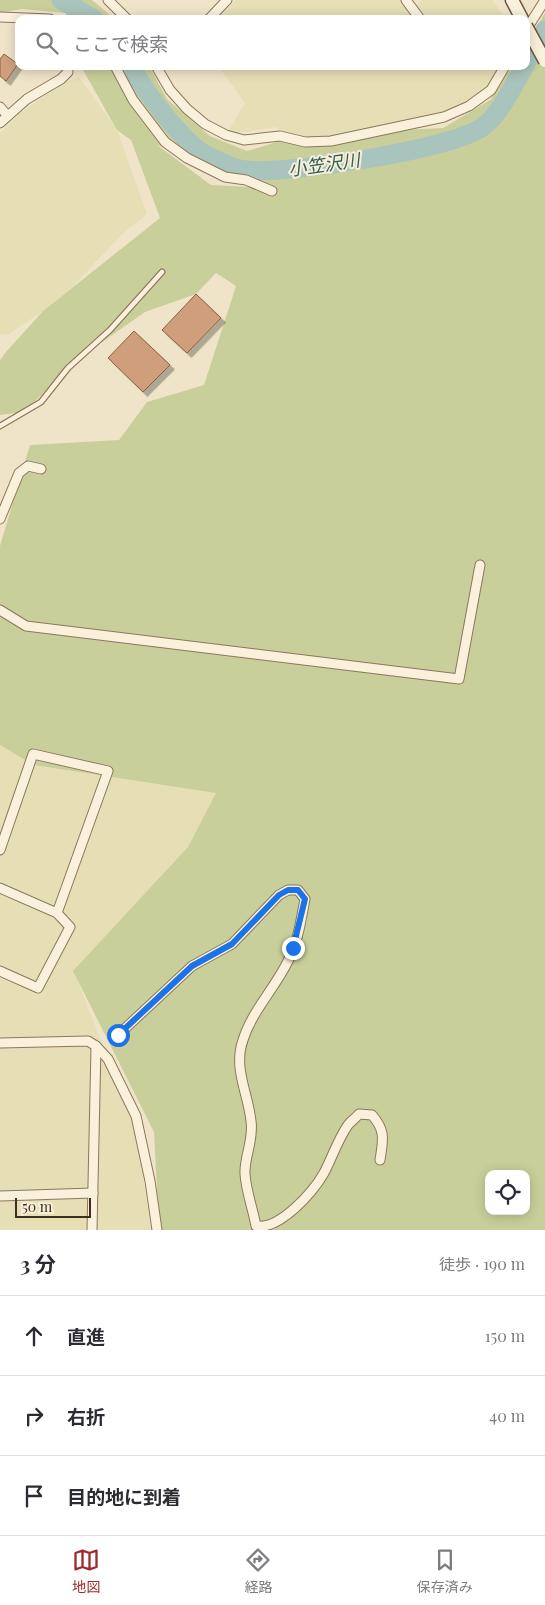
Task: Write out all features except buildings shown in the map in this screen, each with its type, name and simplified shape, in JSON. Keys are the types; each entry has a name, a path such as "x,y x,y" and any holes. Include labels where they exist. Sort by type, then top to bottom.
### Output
{"main road":[{"path":"512,0 520,15"},
{"path":"530,34 545,62"}],"street":[{"path":"108,0 123,15"},
{"path":"213,15 226,0"},
{"path":"406,0 417,15"},
{"path":"530,24 545,0"},
{"path":"0,17 15,18"},
{"path":"0,123 27,99 62,79 68,70"},
{"path":"117,70 133,100 165,142 187,158 225,177 246,180 272,191"},
{"path":"158,70 170,90 187,109 205,124 226,136 244,140 280,136 305,142 331,141 444,117 468,106 491,90 503,70"},
{"path":"0,107 7,116"},
{"path":"0,519 19,473 28,466 41,469"},
{"path":"0,610 26,626 45,629 459,678 480,564"},
{"path":"0,850 33,754 108,771 57,913"},
{"path":"0,888 57,913 70,927 38,988 0,971"},
{"path":"118,1035 192,966 232,944 279,895 288,890 298,890 305,899 297,937 289,960 271,991 262,1002 243,1038 240,1051 239,1069 252,1123 251,1143 245,1173 256,1226 261,1228 273,1227 284,1221 323,1175 348,1125 359,1114 372,1115 382,1126 383,1142 380,1160"},
{"path":"0,1043 88,1041 96,1046 108,1059 136,1116 150,1181 157,1230"},
{"path":"92,1230 96,1046"},
{"path":"0,1196 93,1192"}],"lane":[{"path":"0,426 41,402 68,368 110,330 162,272"}],"shaded area":[{"path":"236,0 407,0 412,8 423,0 493,0 502,15 222,15"},
{"path":"221,70 502,70 489,91 450,114 350,137 290,138 276,127 226,135 245,103"},
{"path":"79,77 117,130 147,214 122,234 73,286 43,311 9,334 0,335 0,133 19,114 61,84"},
{"path":"0,727 216,793 189,853 74,971 136,1132 151,1230 0,1230"}],"green space":[{"path":"0,0 92,0 110,15 66,15 66,13 22,9 0,13"},
{"path":"545,13 545,26 537,63 545,45 545,1230 159,1230 154,1132 73,971 188,847 216,793 34,765 0,745 0,546 30,445 119,440 147,402 204,385 236,286 216,273 196,294 145,312 78,359 24,412 0,415 0,360 43,311 160,218 131,140 117,130 83,70 151,70 167,99 210,136 247,151 290,138 321,142 378,131 443,128 490,100 509,70 530,70 530,37","holes":["157,145 273,188 211,185"]}],"waterway":[{"name":"小笠沢川","path":"61,0 87,15"},
{"name":"小笠沢川","path":"530,57 545,30"},
{"name":"小笠沢川","path":"134,70 166,117 200,151 228,165 246,170 296,168 369,158 406,151 467,135 484,126 490,120 507,98 523,70"}],"route":[{"path":"118,1035 125,1031 192,966 232,944 279,895 288,890 298,890 305,899 293,948"}]}
